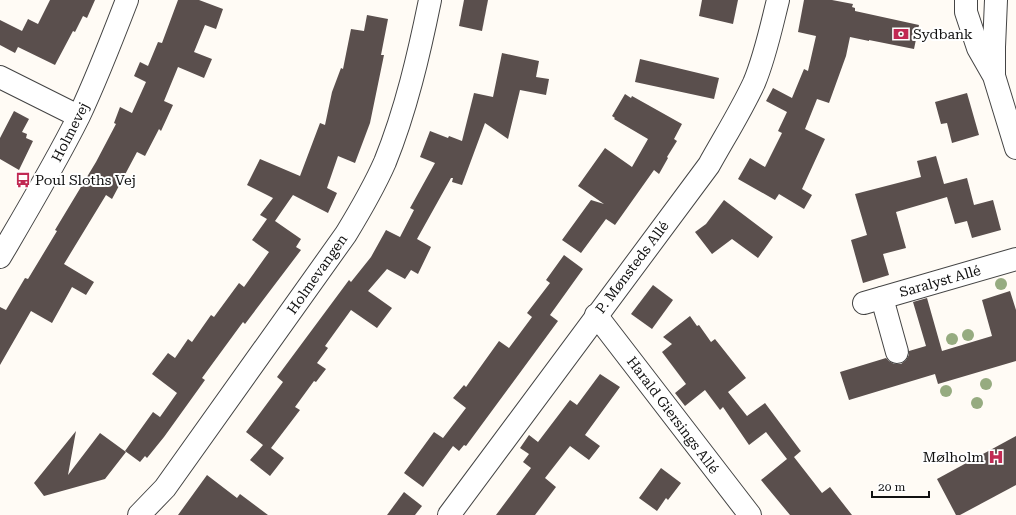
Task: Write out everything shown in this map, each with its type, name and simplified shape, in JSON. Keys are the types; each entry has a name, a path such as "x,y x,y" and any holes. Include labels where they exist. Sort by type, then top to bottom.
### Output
{"street":[{"name":"Holmevej","path":"0,257 50,170 78,116 106,56 127,0"},
{"name":"Holmevangen","path":"139,515 170,481 346,234 366,200 385,162 402,117 430,0"},
{"name":"P. Mønsteds Allé","path":"449,515 708,165 754,82 768,40 778,0"},
{"path":"966,0 966,12 978,48 994,76 1016,148"},
{"path":"994,76 996,0"},
{"path":"0,77 78,116"},
{"name":"Saralyst Allé","path":"897,352 873,300 1016,259"},
{"name":"Harald Giersings Allé","path":"596,315 750,515"}],"building":[{"path":"50,0 95,0 87,18 83,16 75,32 73,31 55,65 18,47 15,53 0,45 0,20 22,31 28,19 38,24"},
{"path":"178,0 199,0 223,9 216,29 205,25 194,52 212,59 204,78 178,67 164,101 173,105 161,131 159,129 145,156 137,152 112,199 106,195 64,264 94,282 86,295 72,287 52,323 31,311 0,365 0,307 6,310 25,278 28,279 57,231 55,230 96,162 116,124 114,123 120,107 132,113 146,82 134,76 140,62 148,66 158,42 162,43"},
{"path":"464,0 488,0 482,31 459,26"},
{"path":"702,0 738,0 733,24 699,16"},
{"path":"804,0 832,0 853,4 852,7 855,8 855,11 919,25 914,49 850,37 846,56 829,103 817,99 805,129 825,139 802,189 812,195 804,209 779,194 775,200 738,179 750,158 765,167 782,133 778,131 787,112 766,101 773,88 792,98 804,69 808,71 816,36 798,32"},
{"path":"367,15 388,19 381,55 384,55 370,123 355,163 338,156 327,188 337,193 328,213 293,195 275,221 301,239 296,247 301,250 245,324 243,322 202,378 205,380 164,437 147,458 145,456 140,462 125,451 153,412 160,417 177,393 152,374 168,353 175,358 188,339 192,342 211,315 214,317 239,283 244,287 269,252 252,240 267,219 260,215 273,198 247,185 260,159 300,176 320,123 325,125 332,92 341,68 343,69 351,29 364,31"},
{"path":"502,53 539,61 536,77 549,79 546,95 520,90 508,139 485,123 462,185 452,182 453,178 451,178 417,239 431,247 418,274 411,270 405,279 387,269 368,291 392,308 377,328 351,310 325,346 328,348 317,363 326,369 316,382 314,381 295,407 300,410 271,448 284,458 270,476 250,460 263,445 246,432 283,382 277,377 349,280 351,282 371,257 386,230 400,237 414,210 410,208 435,163 420,157 430,131 448,138 449,136 462,141 474,93 493,97"},
{"path":"640,59 719,78 714,99 635,82"},
{"path":"967,93 979,135 952,143 947,123 941,124 935,102"},
{"path":"625,94 631,98 632,96 682,124 674,139 677,141 659,174 654,170 615,225 606,219 581,253 562,240 591,200 604,204 578,186 605,148 632,167 648,139 614,119 615,118 612,116"},
{"path":"14,111 29,119 22,132 27,134 26,138 33,141 19,170 0,159 0,138"},
{"path":"936,156 944,184 967,178 974,205 993,200 1001,230 972,238 967,221 955,224 947,197 896,212 906,248 883,254 889,275 863,283 851,240 867,235 855,194 921,177 917,161"},
{"path":"724,200 773,237 758,258 732,239 712,254 695,232 706,224"},
{"path":"564,255 583,269 550,315 558,321 466,446 464,445 459,451 453,446 423,487 404,473 434,432 443,438 466,408 453,398 464,385 466,387 499,341 509,348 532,317 527,313 550,283 546,280"},
{"path":"653,285 673,300 652,329 631,314"},
{"path":"1010,291 1016,310 1016,361 938,384 935,374 849,400 840,372 886,358 894,364 901,364 906,360 909,355 909,351 926,346 913,302 927,298 942,351 992,336 982,300"},
{"path":"690,316 697,326 699,325 711,342 715,339 746,378 728,392 747,416 765,403 801,451 794,457 822,493 830,487 852,515 790,515 761,480 787,459 766,432 749,445 723,407 720,410 705,390 685,406 675,393 686,384 662,352 672,344 663,337"},
{"path":"600,374 620,387 585,435 600,446 589,460 570,446 545,478 556,487 535,515 496,515 531,468 523,462 529,454 520,448 529,435 538,442 570,400 577,405"},
{"path":"76,431 68,475 100,433 126,452 105,479 44,496 34,483"},
{"name":"Mølholm","path":"1016,436 1016,485 960,515 956,515 937,479"},
{"path":"661,468 681,483 668,500 666,498 657,511 639,498"},
{"path":"207,475 237,498 240,494 268,515 178,515"},
{"path":"404,492 422,506 415,515 387,515"}],"place":[{"name":"Sydbank","path":"901,34"},
{"name":"Poul Sloths Vej","path":"23,180"},
{"name":"Mølholm","path":"996,457"}]}
